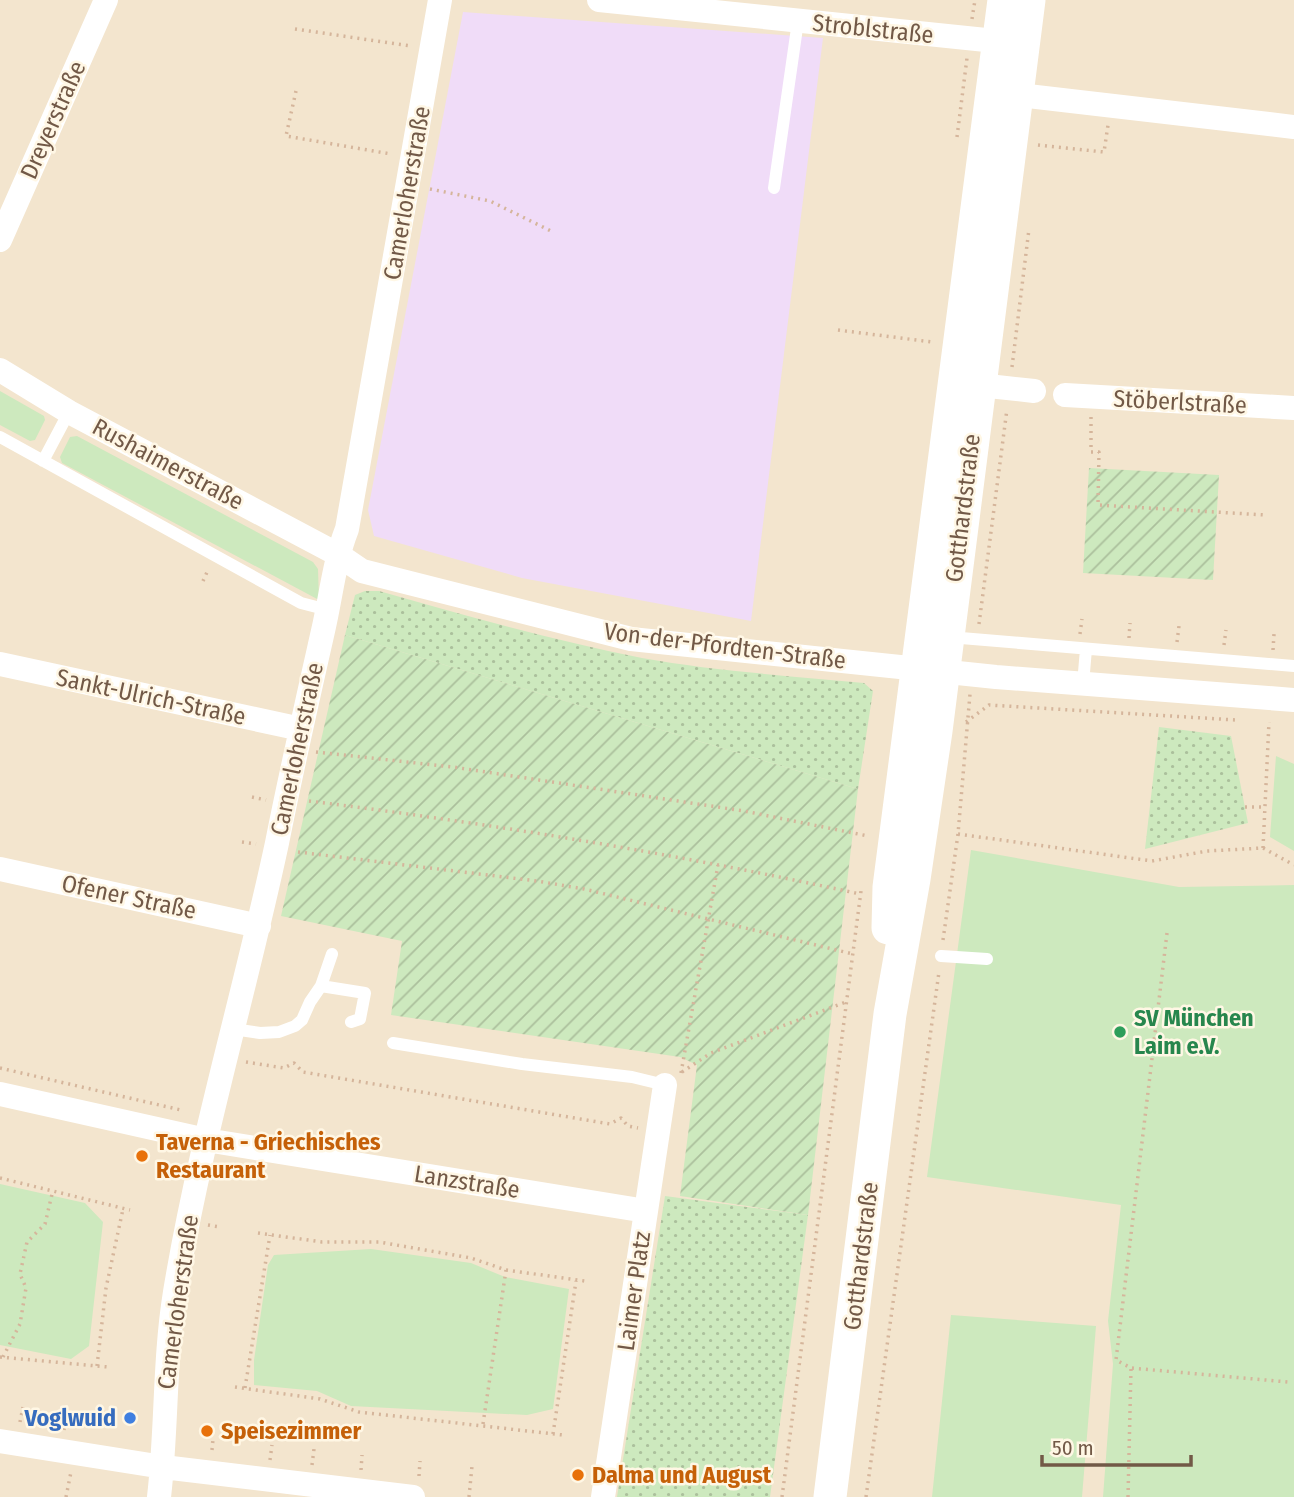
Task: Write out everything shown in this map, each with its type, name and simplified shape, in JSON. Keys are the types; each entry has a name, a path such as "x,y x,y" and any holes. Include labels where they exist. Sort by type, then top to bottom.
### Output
{"street":[{"name":"Dreyerstraße","path":"0,240 106,0"},
{"name":"Camerloherstraße","path":"159,1497 163,1467 166,1376 175,1295 188,1222 259,926 328,610 337,554 346,529 440,0"},
{"name":"Stroblstraße","path":"599,0 1010,43"},
{"name":"Gotthardstraße","path":"1003,0 1010,43"},
{"name":"Gotthardstraße","path":"830,1497 890,1014 889,887 944,672 1010,43 1028,0"},
{"name":"Gotthardstraße","path":"944,672 962,638 994,387 1004,93"},
{"path":"1004,93 1294,127"},
{"name":"Rushaimerstraße","path":"0,370 69,412 337,554"},
{"path":"994,387 1034,391"},
{"name":"Stöberlstraße","path":"1065,395 1294,408"},
{"name":"Von-der-Pfordten-Straße","path":"337,554 362,571 631,639 944,672 1294,700"},
{"name":"Sankt-Ulrich-Straße","path":"0,664 299,738"},
{"name":"Ofener Straße","path":"0,869 259,926"},
{"name":"Laimer Platz","path":"603,1497 658,1131 674,1078"},
{"name":"Lanzstraße","path":"0,1094 209,1128 646,1211"},
{"path":"0,1441 163,1467 413,1497"}],"lane":[{"path":"774,188 798,21"},
{"path":"43,461 69,412"},
{"path":"0,437 301,603 328,610"},
{"path":"962,638 1294,666"},
{"path":"1083,684 1086,649"},
{"path":"233,1029 260,1033 279,1032 295,1026 302,1020 321,986 332,954"},
{"path":"941,956 987,959"},
{"path":"321,986 365,993 360,1019 351,1022"},
{"path":"393,1043 632,1077 674,1078"}],"path":[{"path":"295,29 433,49"},
{"path":"296,91 286,136 414,157"},
{"path":"1039,144 1104,152 1111,105"},
{"path":"1038,156 1040,136"},
{"path":"406,200 432,188 490,201 553,232"},
{"path":"962,638 994,387 1030,220"},
{"path":"838,331 932,342"},
{"path":"1091,408 1091,452 1099,452 1098,505 1265,515"},
{"path":"1080,631 1082,619"},
{"path":"1129,633 1130,623"},
{"path":"1178,636 1179,626"},
{"path":"1224,642 1226,630"},
{"path":"1274,634 1274,644"},
{"path":"866,1497 957,834 967,722 944,672"},
{"path":"967,722 989,705 1243,720"},
{"path":"1256,721 1269,722 1263,848"},
{"path":"299,738 318,752 453,767 744,811 868,836"},
{"path":"286,796 535,832 860,894"},
{"path":"1245,807 1265,807"},
{"path":"957,834 1152,861 1207,851 1263,848 1294,865"},
{"path":"276,848 584,889 707,921 853,954"},
{"path":"674,1078 693,997 718,865"},
{"path":"1167,933 1116,1360 1131,1368 1288,1382"},
{"path":"674,1078 711,1053 846,1002"},
{"path":"226,1059 284,1068 289,1063 294,1063 303,1072 610,1124 621,1118 628,1126 658,1131"},
{"path":"0,1068 209,1128"},
{"path":"0,1178 130,1210"},
{"path":"53,1190 45,1224 27,1242 20,1274 26,1288 20,1324 2,1357 108,1367"},
{"path":"97,1366 106,1288 123,1209"},
{"path":"258,1234 322,1242 379,1242 471,1258 506,1270 586,1281"},
{"path":"245,1389 270,1235"},
{"path":"483,1424 506,1270"},
{"path":"553,1434 576,1281"},
{"path":"1128,1497 1131,1368"},
{"path":"235,1387 320,1399 359,1412 563,1435"},
{"path":"469,1497 472,1466"}],"shaded area":[{"path":"0,0 1294,0 1294,1497 0,1497"},
{"path":"463,12 823,38 751,621 522,578 374,536 368,510"}],"green space":[{"path":"0,391 44,416 45,420 35,440 30,441 0,425"},
{"path":"77,436 313,562 318,569 319,600 62,463 60,457 70,437"},
{"path":"1089,468 1219,475 1213,580 1083,573"},
{"path":"365,591 379,591 510,627 669,663 864,683 873,691 858,789 345,635 355,595"},
{"path":"345,635 858,789 808,1215 680,1196 697,1065 680,1057 391,1015 402,941 281,916"},
{"path":"1159,727 1231,736 1248,823 1145,849"},
{"path":"1276,756 1294,764 1294,851 1270,837"},
{"name":"SV München Laim e.V.","path":"971,850 1179,887 1294,885 1294,1497 1103,1497 1113,1364 1108,1321 1121,1205 927,1177"},
{"path":"0,1184 85,1203 103,1222 89,1346 71,1359 0,1345"},
{"path":"665,1196 808,1215 770,1497 617,1497"},
{"path":"371,1249 471,1263 505,1277 569,1289 553,1409 527,1415 351,1406 317,1391 254,1385 254,1360 268,1265 274,1255"},
{"path":"951,1315 1096,1326 1082,1497 932,1497"}],"place":[{"name":"SV München Laim e.V.","path":"1120,1032"},
{"name":"Taverna - Griechisches Restaurant","path":"142,1156"},
{"name":"Voglwuid","path":"130,1418"},
{"name":"Speisezimmer","path":"207,1431"},
{"name":"Dalma und August","path":"578,1475"}]}
